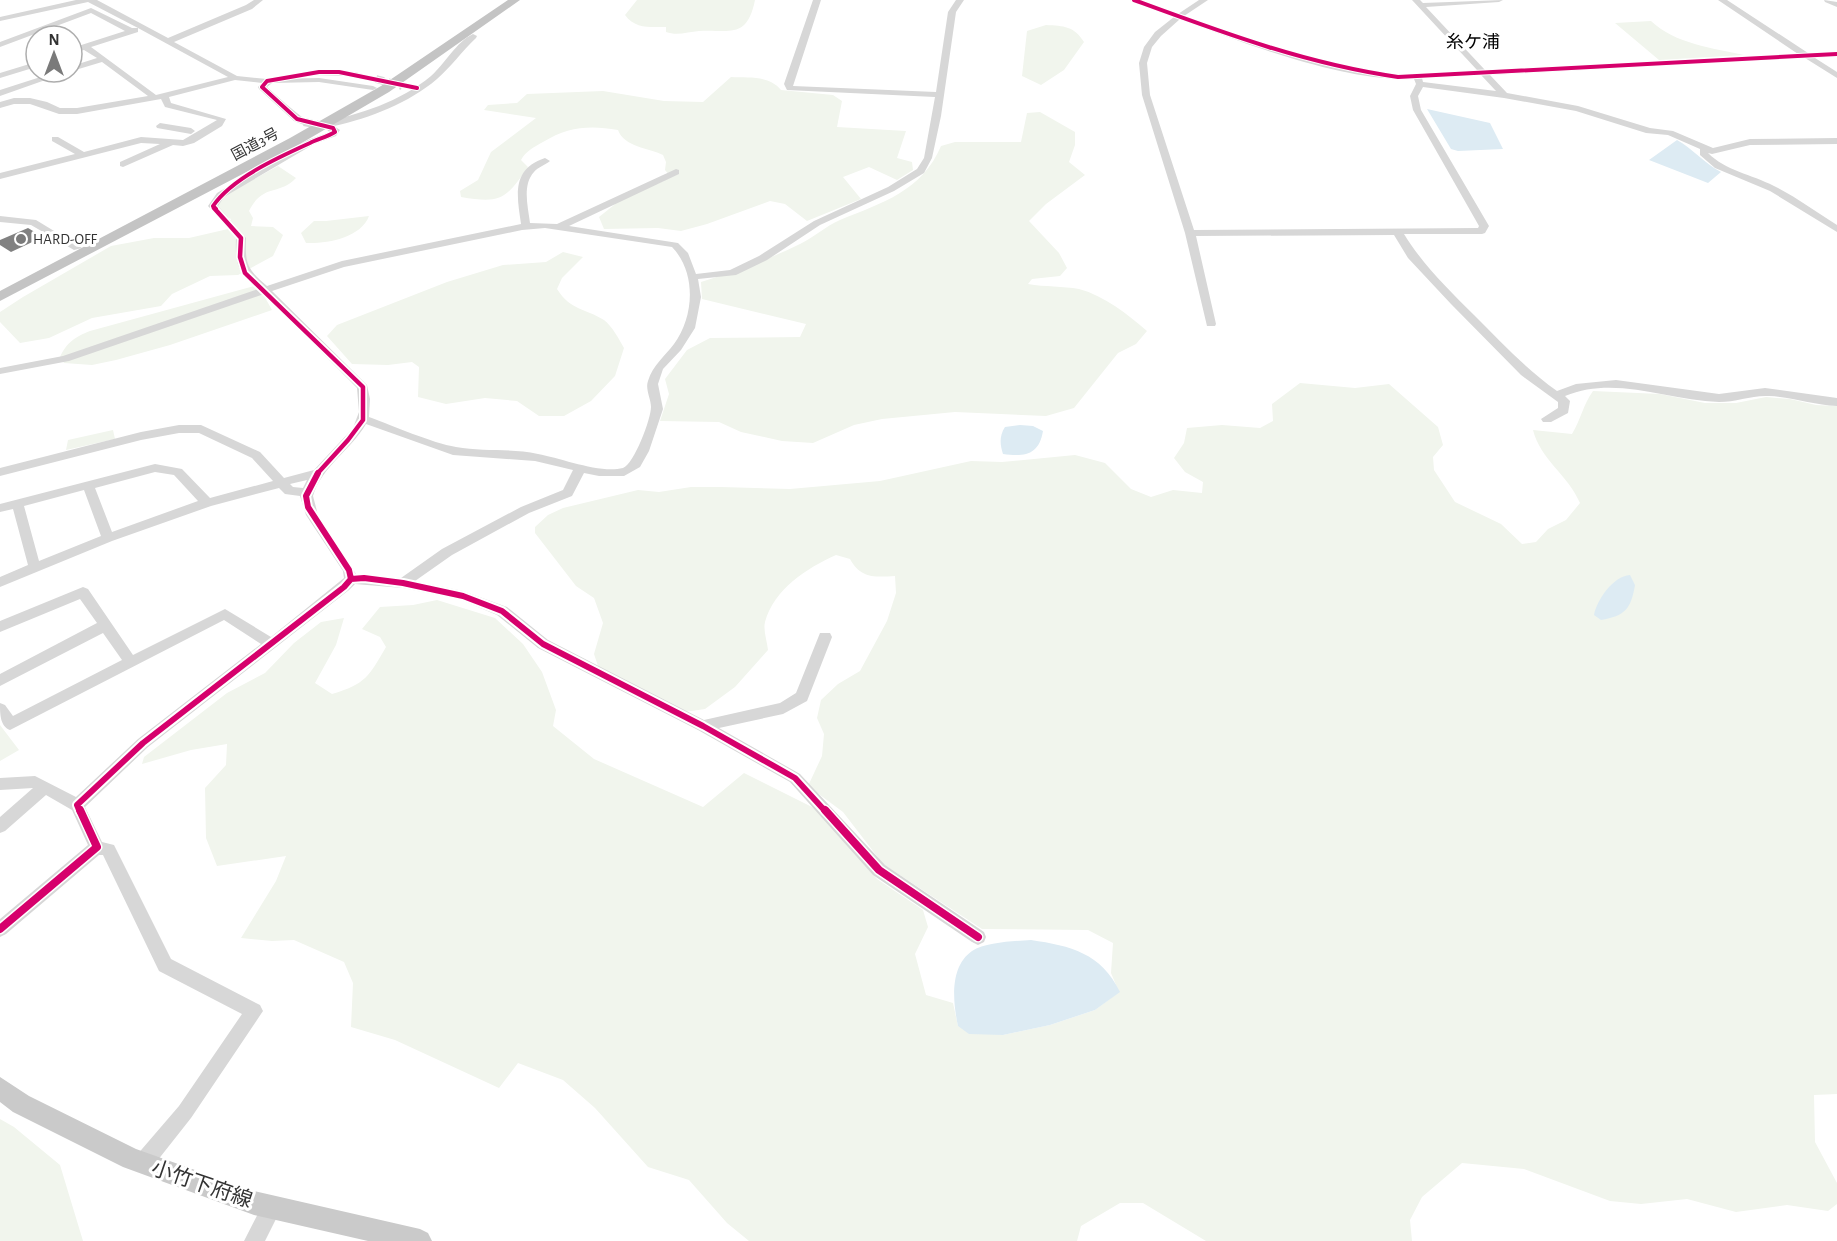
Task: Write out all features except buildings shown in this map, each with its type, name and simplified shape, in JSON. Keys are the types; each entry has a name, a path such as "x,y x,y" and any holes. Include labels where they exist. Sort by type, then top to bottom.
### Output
{"highway":[{"name":"国道3号","path":"0,288 175,197 375,83 502,0"},
{"name":"国道3号","path":"0,297 328,127 413,72 515,0"}],"main road":[{"name":"小竹下府線","path":"0,1088 21,1104 143,1163 254,1203 420,1241"}],"street":[{"path":"0,19 86,0"},
{"path":"91,0 235,78"},
{"path":"168,41 249,7 259,0"},
{"path":"817,0 788,84 790,88 939,95"},
{"path":"692,277 732,273 785,245 817,223 891,189 921,171 931,147 952,12 960,0"},
{"path":"1134,0 1340,68 1578,109 1649,131 1670,133 1704,150 1719,151 1750,142 1837,141"},
{"path":"1204,0 1178,16 1148,47 1143,63 1143,77 1146,95 1190,233 1211,324"},
{"path":"1418,2 1498,0"},
{"path":"1722,0 1837,76"},
{"path":"1828,0 1837,5"},
{"path":"76,2 131,31"},
{"path":"1418,2 1504,95"},
{"path":"0,45 91,10"},
{"path":"115,23 128,18"},
{"path":"85,47 143,27"},
{"path":"328,127 403,98 427,83 473,36 466,35"},
{"path":"85,47 154,97"},
{"path":"1419,80 1484,74 1837,54"},
{"path":"84,65 103,59"},
{"path":"0,76 24,68"},
{"path":"0,105 14,101 30,101 59,111 76,111 164,96 235,78 267,81 319,72 355,74 375,83"},
{"path":"1190,233 1476,232 1485,228 1417,110 1414,96 1419,80"},
{"path":"267,81 262,87 297,119 304,122"},
{"path":"0,93 27,84"},
{"path":"402,86 417,88"},
{"path":"0,177 141,140 191,141 219,124 222,119 218,116 168,105 164,96"},
{"path":"160,126 191,131"},
{"path":"328,127 336,130 333,134 311,142 275,161 231,188 215,201 213,206 241,238 240,257 245,273 363,387 363,419 343,448 317,473 307,493 307,506 349,570 351,579"},
{"path":"161,140 177,129"},
{"path":"54,139 82,154"},
{"path":"123,164 172,142"},
{"path":"1704,150 1703,153 1709,161 1729,173 1773,189 1837,229"},
{"path":"526,227 521,193 526,175 536,164 545,161"},
{"path":"558,227 676,172"},
{"path":"0,219 33,222 76,248"},
{"path":"0,371 65,359 264,289 374,255 526,227 558,227 675,245 682,253 692,277 696,297 690,328 677,348 658,368 652,384 657,409 643,451 634,467 624,472 614,473 580,469 535,457 453,451 363,419"},
{"path":"1398,233 1412,256 1525,373 1564,401 1564,410 1547,419"},
{"path":"1557,395 1578,386 1596,384 1632,386 1719,398 1775,393 1822,402 1837,402"},
{"path":"0,472 141,436 179,429 201,429 256,455 289,491 307,493"},
{"path":"0,508 155,468 178,472 207,503"},
{"path":"403,583 447,552 515,515 568,493 580,469"},
{"path":"0,582 108,538 207,503 317,473"},
{"path":"88,484 108,538"},
{"path":"17,502 35,568"},
{"path":"77,804 143,743 344,587 351,579 364,578 403,583 463,596 502,611 543,644 703,726 795,778 879,870 978,937"},
{"path":"0,627 83,592 131,663"},
{"path":"0,709 10,724 225,614 270,643"},
{"path":"0,680 106,625"},
{"path":"703,726 783,708 802,698 825,637"},
{"path":"0,784 36,783 77,804 97,847 108,850 165,965 254,1011 185,1112 143,1163"},
{"path":"0,826 45,787"},
{"path":"0,929 97,847"},
{"path":"254,1241 272,1207"}],"shaded area":[{"path":"637,0 755,0 752,13 742,27 728,31 678,34 666,32 666,27 643,26 629,20 625,15"},
{"path":"1651,21 1671,35 1683,40 1744,55 1659,60 1615,23"},
{"path":"1046,25 1068,28 1084,42 1064,70 1041,85 1022,76 1027,31"},
{"path":"731,77 765,80 781,90 833,95 842,101 837,127 906,131 897,158 912,162 913,170 897,180 869,167 843,177 861,199 807,221 785,204 770,201 681,231 658,228 604,229 599,217 624,197 664,181 669,175 665,170 666,162 663,155 631,144 621,136 618,130 579,128 552,137 525,154 521,160 528,167 514,186 501,197 485,200 461,197 460,191 478,180 491,152 536,118 484,110 488,105 517,103 527,94 603,91 664,101 703,102"},
{"path":"1427,109 1490,123 1503,149 1458,151 1451,149"},
{"path":"1040,112 1075,132 1075,145 1069,162 1085,175 1046,204 1029,221 1059,253 1067,268 1060,276 1032,279 1028,284 1073,288 1089,292 1115,306 1147,331 1136,344 1118,353 1074,408 1046,416 955,412 882,419 854,425 813,443 782,441 741,432 719,422 660,421 669,394 665,379 687,350 710,338 800,337 806,324 702,299 701,282 788,250 835,222 899,194 923,174 941,146 955,142 1021,142 1027,113"},
{"path":"1677,140 1721,172 1708,183 1649,160"},
{"path":"278,166 296,178 283,187 260,197 249,211 253,218 251,226 273,227 283,235 273,256 238,275 210,276 172,294 161,306 92,318 49,338 20,343 0,322 0,312 111,246 154,238 189,238 228,229 231,219 219,213 216,206 225,195"},
{"path":"369,216 359,230 333,241 306,243 301,233 314,221"},
{"path":"563,252 583,257 562,278 557,289 573,305 604,320 624,348 615,376 591,401 564,416 539,416 517,401 485,398 446,404 418,397 419,367 412,362 388,365 352,364 327,336 337,325 447,282 503,265 546,262"},
{"path":"258,285 272,310 170,345 116,360 92,365 64,363 60,357 72,341 90,331"},
{"path":"1300,383 1355,388 1389,384 1438,427 1443,445 1433,457 1434,470 1455,502 1501,524 1522,544 1536,542 1548,529 1566,520 1580,503 1569,484 1542,450 1533,430 1572,434 1593,391 1660,394 1705,403 1736,403 1766,397 1837,406 1837,1094 1814,1095 1815,1142 1837,1183 1837,1204 1828,1211 1787,1205 1736,1212 1687,1199 1641,1204 1610,1201 1524,1169 1462,1163 1422,1197 1410,1220 1412,1241 1206,1241 1143,1203 1120,1203 1081,1226 1077,1241 749,1241 727,1223 689,1180 648,1167 595,1108 563,1080 518,1063 499,1088 395,1040 351,1027 353,983 344,962 294,940 272,941 241,938 276,881 286,856 217,866 206,838 205,788 226,765 227,744 191,750 142,764 144,757 227,693 265,673 294,643 321,622 344,618 336,645 315,683 332,694 352,687 365,678 386,647 380,637 362,629 380,607 413,605 437,600 495,618 523,644 542,672 556,710 553,726 594,759 703,807 744,773 816,809 877,879 923,910 928,927 915,954 926,995 953,1003 958,1026 1003,1035 1050,1025 1095,1010 1119,992 1111,973 1113,943 1088,930 982,929 883,864 843,812 808,786 822,756 824,734 817,718 821,700 838,684 860,671 887,621 896,593 895,576 869,575 854,566 850,559 836,555 814,566 793,581 776,599 765,622 768,650 735,687 705,709 678,713 598,666 594,654 603,623 594,598 576,586 535,533 535,527 548,515 563,508 638,490 659,492 691,487 790,489 880,481 971,461 1002,462 1075,455 1105,463 1131,489 1151,497 1173,490 1202,493 1203,482 1185,472 1174,458 1184,443 1187,428 1222,425 1260,428 1273,421 1272,404"},
{"path":"1033,426 1043,431 1038,445 1030,453 1003,454 1001,440 1005,427"},
{"path":"113,430 115,439 66,450 68,440"},
{"path":"1630,575 1635,585 1626,610 1616,616 1601,620 1594,615 1598,603 1612,584"},
{"path":"0,725 19,750 0,761"},
{"path":"1031,940 1072,949 1094,960 1104,968 1120,992 1095,1010 1050,1025 1003,1035 969,1034 958,1026 954,986 959,966 965,958 972,951 985,946 1001,942"},
{"path":"0,1119 14,1127 60,1165 83,1241 0,1241"}],"tunnel":[{"path":"376,79 402,86"},
{"path":"304,122 333,128"}],"cycle path":[{"path":"1134,0 1298,57 1398,77 1837,54"},
{"path":"0,929 97,847 77,805 143,743 344,587 351,579 349,570 312,515 306,496 317,474 357,430 363,420 365,408 363,387 245,273 240,257 241,238 213,206 218,198 256,171 335,132 333,128 297,119 262,87 267,81 319,72 339,72 417,88"},
{"path":"351,579 364,578 403,583 463,596 502,611 543,644 703,726 795,778 879,870 978,937"}],"place":[{"name":"HARD-OFF","path":"21,239"}],"district":[{"name":"糸ケ浦","path":"1473,42"}]}
